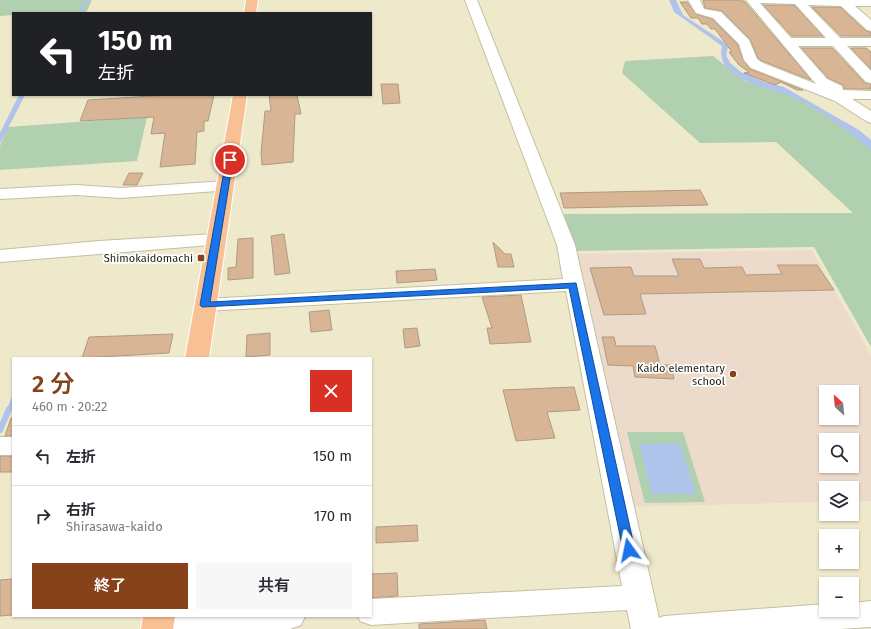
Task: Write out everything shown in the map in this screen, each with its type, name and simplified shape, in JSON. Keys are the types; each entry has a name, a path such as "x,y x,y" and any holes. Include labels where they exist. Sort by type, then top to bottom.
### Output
{"main road":[{"path":"250,12 252,0"},
{"path":"197,357 240,96"}],"street":[{"path":"471,0 566,245 573,285 646,629"},
{"path":"694,0 700,11 717,15 745,43 751,60 756,65 801,84 840,98 871,118"},
{"path":"752,0 822,82 850,95"},
{"path":"764,0 871,3"},
{"path":"798,1 871,79"},
{"path":"845,3 871,27"},
{"path":"787,42 871,42"},
{"path":"801,84 814,84 844,95 871,95"},
{"path":"0,194 76,190 121,193 225,186"},
{"path":"0,256 99,247 216,240"},
{"path":"205,305 573,285"},
{"path":"0,446 12,446"},
{"path":"372,612 639,597"},
{"path":"664,629 871,614"},
{"path":"158,623 271,617"}],"shaded area":[{"name":"Kaido elementary school","path":"812,250 871,355 871,501 859,501 859,481 819,481 819,502 622,507 572,254"}],"green space":[{"path":"0,0 92,0 86,12 12,12 12,15 0,16"},
{"path":"713,56 745,81 803,99 871,146 871,347 814,247 575,251 564,214 853,213 776,142 700,143 622,73 625,61"},
{"path":"147,117 137,161 0,170 0,146 8,127"},
{"path":"627,432 683,432 705,502 645,503"}],"water":[{"path":"669,0 676,0 683,15 724,42 728,47 726,55 730,63 741,72 765,82 784,87 859,130 871,140 871,150 843,128 803,102 747,82 734,74 723,62 721,55 722,46 674,12"},
{"path":"18,96 24,96 0,144 0,133"},
{"path":"680,443 696,494 652,494 639,444"}],"building":[{"path":"703,0 741,0 745,2 811,80 762,61 758,58 750,39 722,11 705,8"},
{"path":"680,2 687,2 696,14 712,19 738,45 743,60 750,69 803,90 797,90 781,82 775,85 744,73 749,72 739,65 729,52 732,52 715,29 711,29 707,24 702,24 698,18 691,18"},
{"path":"763,5 794,5 823,36 792,36"},
{"path":"812,7 840,7 866,31 871,32 871,36 841,36"},
{"path":"801,48 832,48 865,83 871,84 871,89 844,89 843,85 828,78"},
{"path":"851,48 866,48 871,52 871,69"},
{"path":"381,84 398,84 400,103 383,104"},
{"path":"152,96 214,96 208,121 204,121 204,131 197,132 195,164 160,167 165,133 151,134 154,117 80,121 88,100"},
{"path":"269,96 297,96 301,114 295,114 293,162 262,165 261,153 265,111 271,111"},
{"path":"129,173 143,173 137,185 123,185"},
{"path":"700,190 708,205 564,208 560,193"},
{"path":"284,234 290,273 275,275 271,236"},
{"path":"253,238 253,278 228,280 228,268 236,267 238,239"},
{"path":"493,242 505,254 511,254 514,267 498,267"},
{"path":"672,259 700,259 704,268 742,267 746,275 782,274 777,265 817,265 834,290 640,294 646,314 604,315 590,268 631,267 634,276 679,276"},
{"path":"435,269 437,280 397,283 396,271"},
{"path":"521,295 531,342 490,344 487,328 492,328 482,297"},
{"path":"329,310 332,330 311,332 309,312"},
{"path":"417,328 420,346 405,348 403,329"},
{"path":"270,333 270,355 246,357 247,335"},
{"path":"173,334 169,353 82,357 89,337"},
{"path":"602,337 614,337 616,346 655,346 660,365 671,365 674,379 635,377 633,366 608,365"},
{"path":"574,387 580,410 547,412 555,438 516,441 503,390"},
{"path":"11,418 12,436 5,436"},
{"path":"0,456 12,456 12,472 0,472"},
{"path":"417,525 418,541 376,543 376,527"},
{"path":"397,573 398,596 372,598 372,574"},
{"path":"12,579 12,615 0,616 0,580"},
{"path":"485,620 487,629 419,629 419,624"}],"waterway":[{"path":"80,12 86,0"},
{"path":"9,410 12,402"},
{"path":"0,430 9,409"}],"place":[{"name":"Shimokaidomachi","path":"201,258"},
{"name":"Kaido elementary school","path":"733,374"}],"route":[{"path":"230,160 205,305 573,285 629,550"}]}
